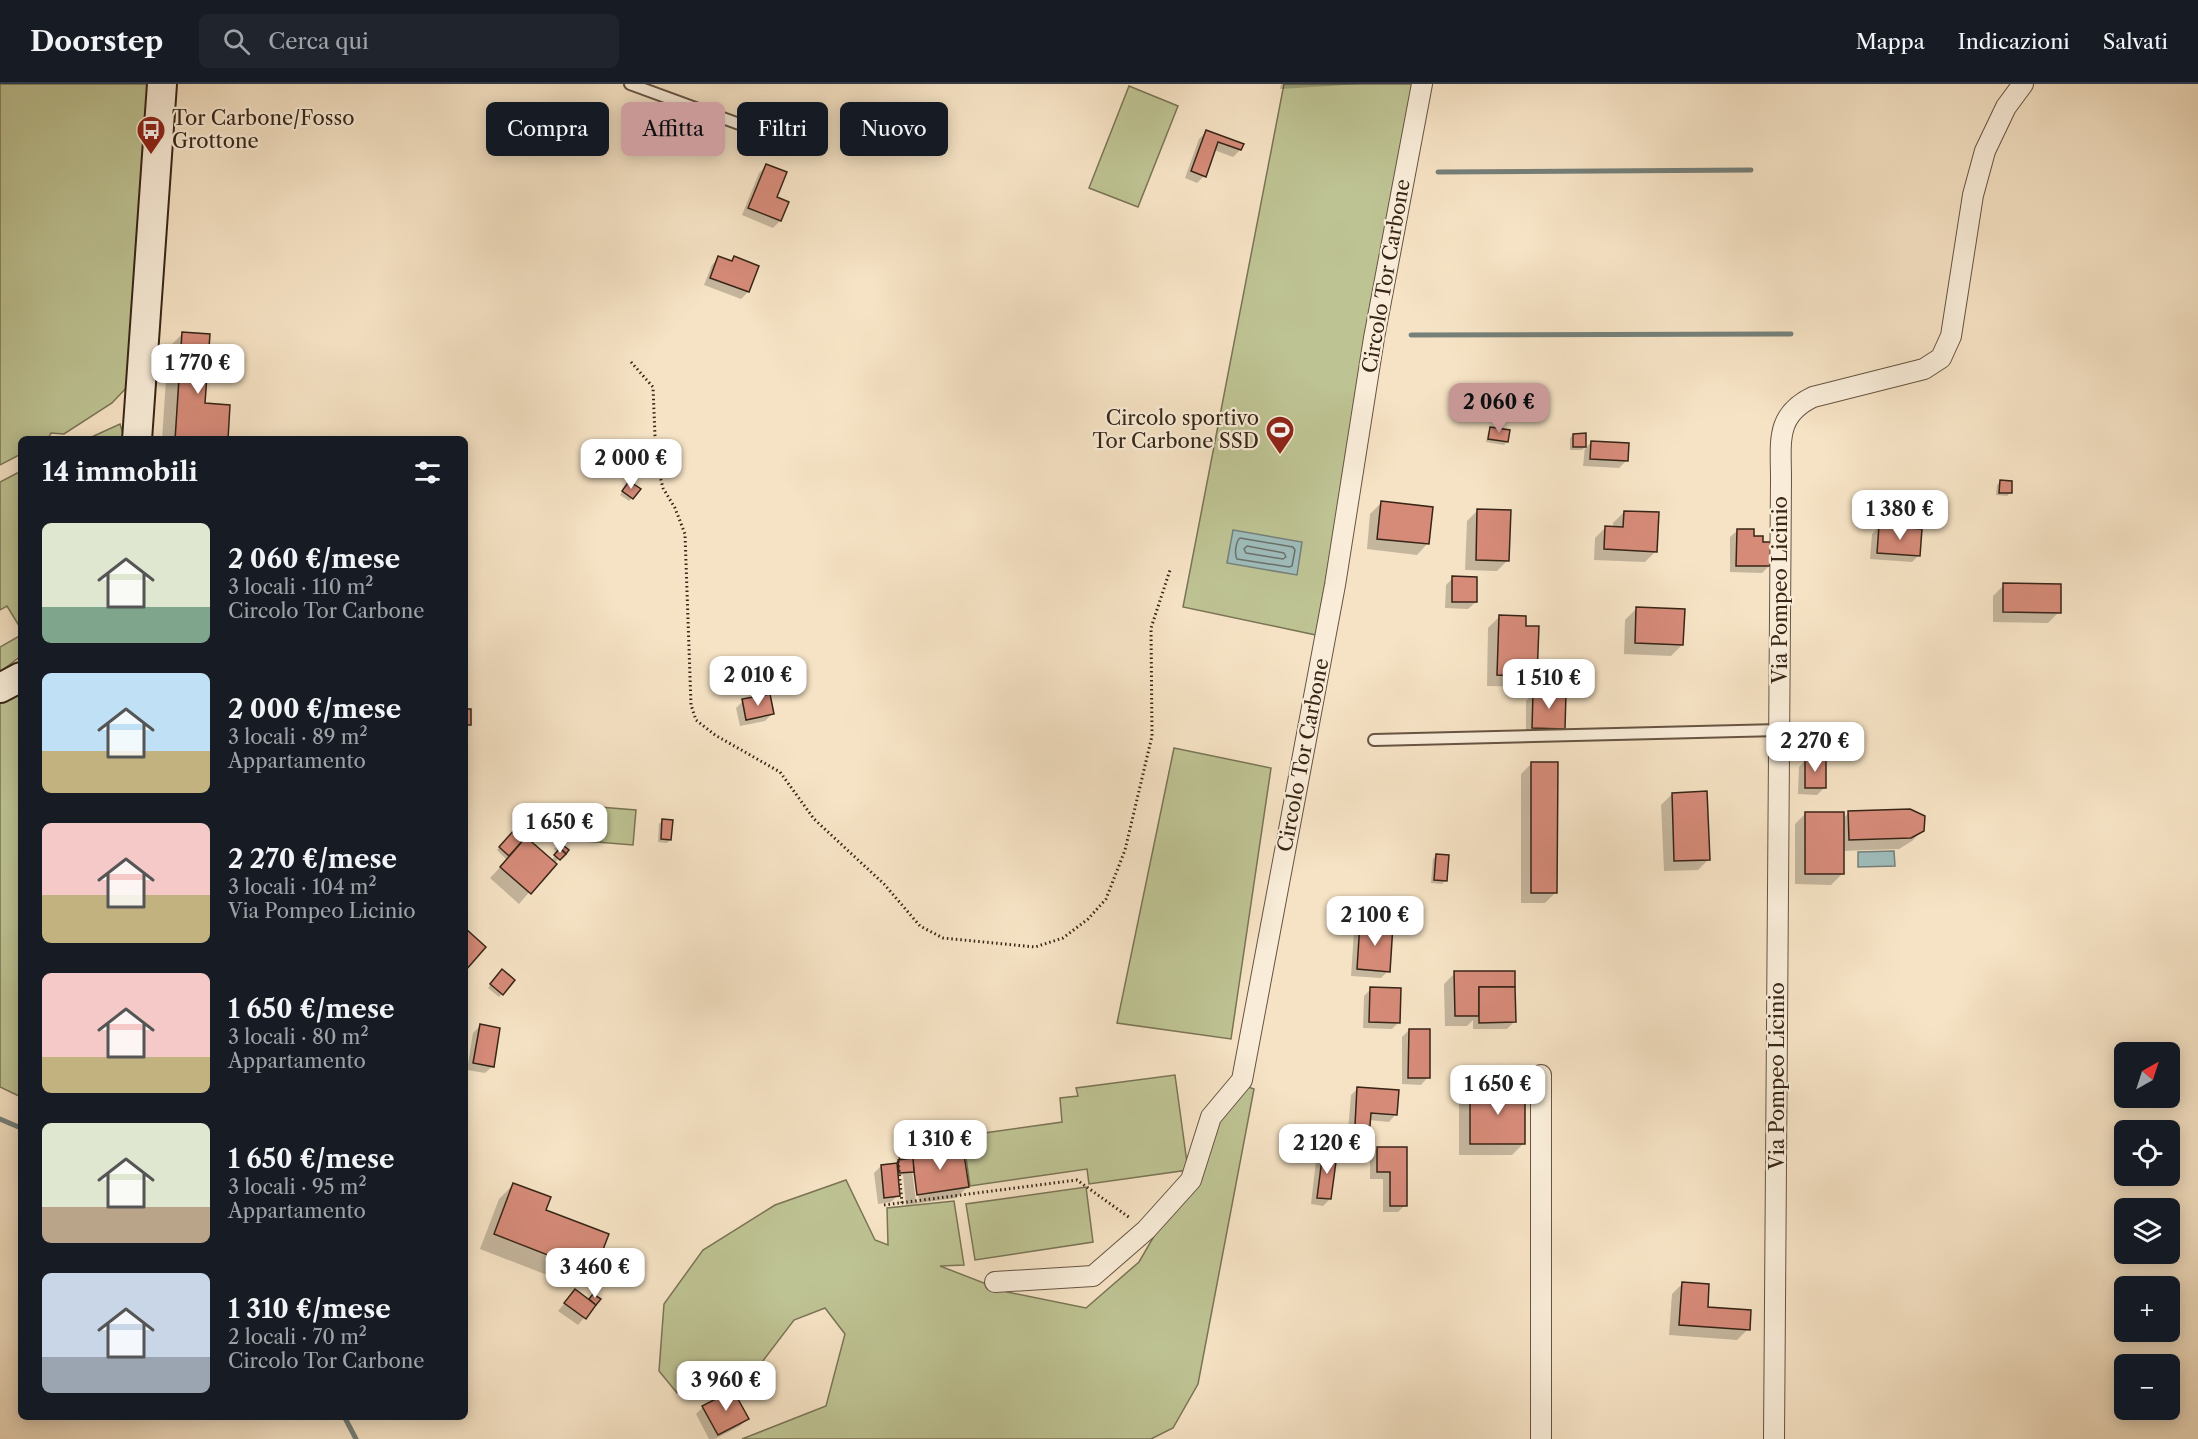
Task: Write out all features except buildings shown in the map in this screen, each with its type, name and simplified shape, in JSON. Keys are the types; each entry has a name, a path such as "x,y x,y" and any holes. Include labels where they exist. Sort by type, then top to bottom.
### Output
{"main road":[{"path":"137,436 162,84"},
{"path":"0,688 18,679"}],"street":[{"name":"Circolo Tor Carbone","path":"995,1282 1093,1276 1146,1230 1191,1180 1211,1117 1242,1080 1333,597 1374,338 1422,84"},
{"name":"Via Pompeo Licinio","path":"1774,1439 1781,443 1783,424 1790,412 1813,397 1923,369 1941,358 1951,336 1973,195 1985,151 2006,107 2023,84"},
{"path":"1541,1075 1541,1439"}],"lane":[{"path":"630,84 737,124"},
{"path":"1374,740 1779,730"}],"path":[{"path":"632,362 653,387 656,461 663,488 675,508 685,534 691,705 696,720 715,735 780,772 814,819 884,884 920,926 943,938 1035,947 1063,938 1088,919 1106,899 1125,850 1152,736 1151,628 1170,570"},
{"path":"902,1203 898,1159 920,1150 947,1145"},
{"path":"884,1205 1077,1180 1146,1230"}],"green space":[{"path":"0,84 149,84 130,384 112,403 64,434 18,436 18,456 0,465"},
{"name":"Circolo sportivo Tor Carbone SSD","path":"1284,84 1414,84 1316,635 1183,607"},
{"path":"1129,86 1178,106 1138,207 1089,188"},
{"path":"120,424 124,436 94,436"},
{"path":"18,473 18,624 7,606 0,610 0,482"},
{"path":"18,637 18,658 0,672 0,647"},
{"path":"18,692 18,1096 0,1087 0,701"},
{"path":"1174,748 1271,768 1231,1039 1117,1023"},
{"path":"574,805 636,810 633,845 572,840"},
{"path":"1175,1075 1188,1170 1089,1184 1087,1169 970,1186 963,1136 1062,1122 1060,1098 1078,1096 1076,1088"},
{"path":"1234,1082 1254,1089 1198,1384 1173,1428 1151,1439 742,1439 826,1406 845,1334 825,1308 794,1320 756,1370 677,1393 659,1371 664,1304 703,1250 775,1205 846,1180 875,1240 888,1245 887,1208 954,1201 964,1265 940,1266 1007,1292 1086,1308 1139,1262 1188,1178"},
{"path":"1086,1187 1093,1242 975,1260 966,1204"}],"water":[{"path":"1233,530 1302,542 1297,575 1227,563"},
{"path":"1894,851 1895,866 1858,867 1858,852"}],"waterway":[{"path":"1438,172 1751,170"},
{"path":"1411,335 1791,334"},
{"path":"0,1119 18,1127"},
{"path":"346,1420 356,1439"}],"place":[{"name":"Tor Carbone/Fosso Grottone","path":"151,156"},
{"name":"Circolo sportivo Tor Carbone SSD","path":"1280,456"}]}
